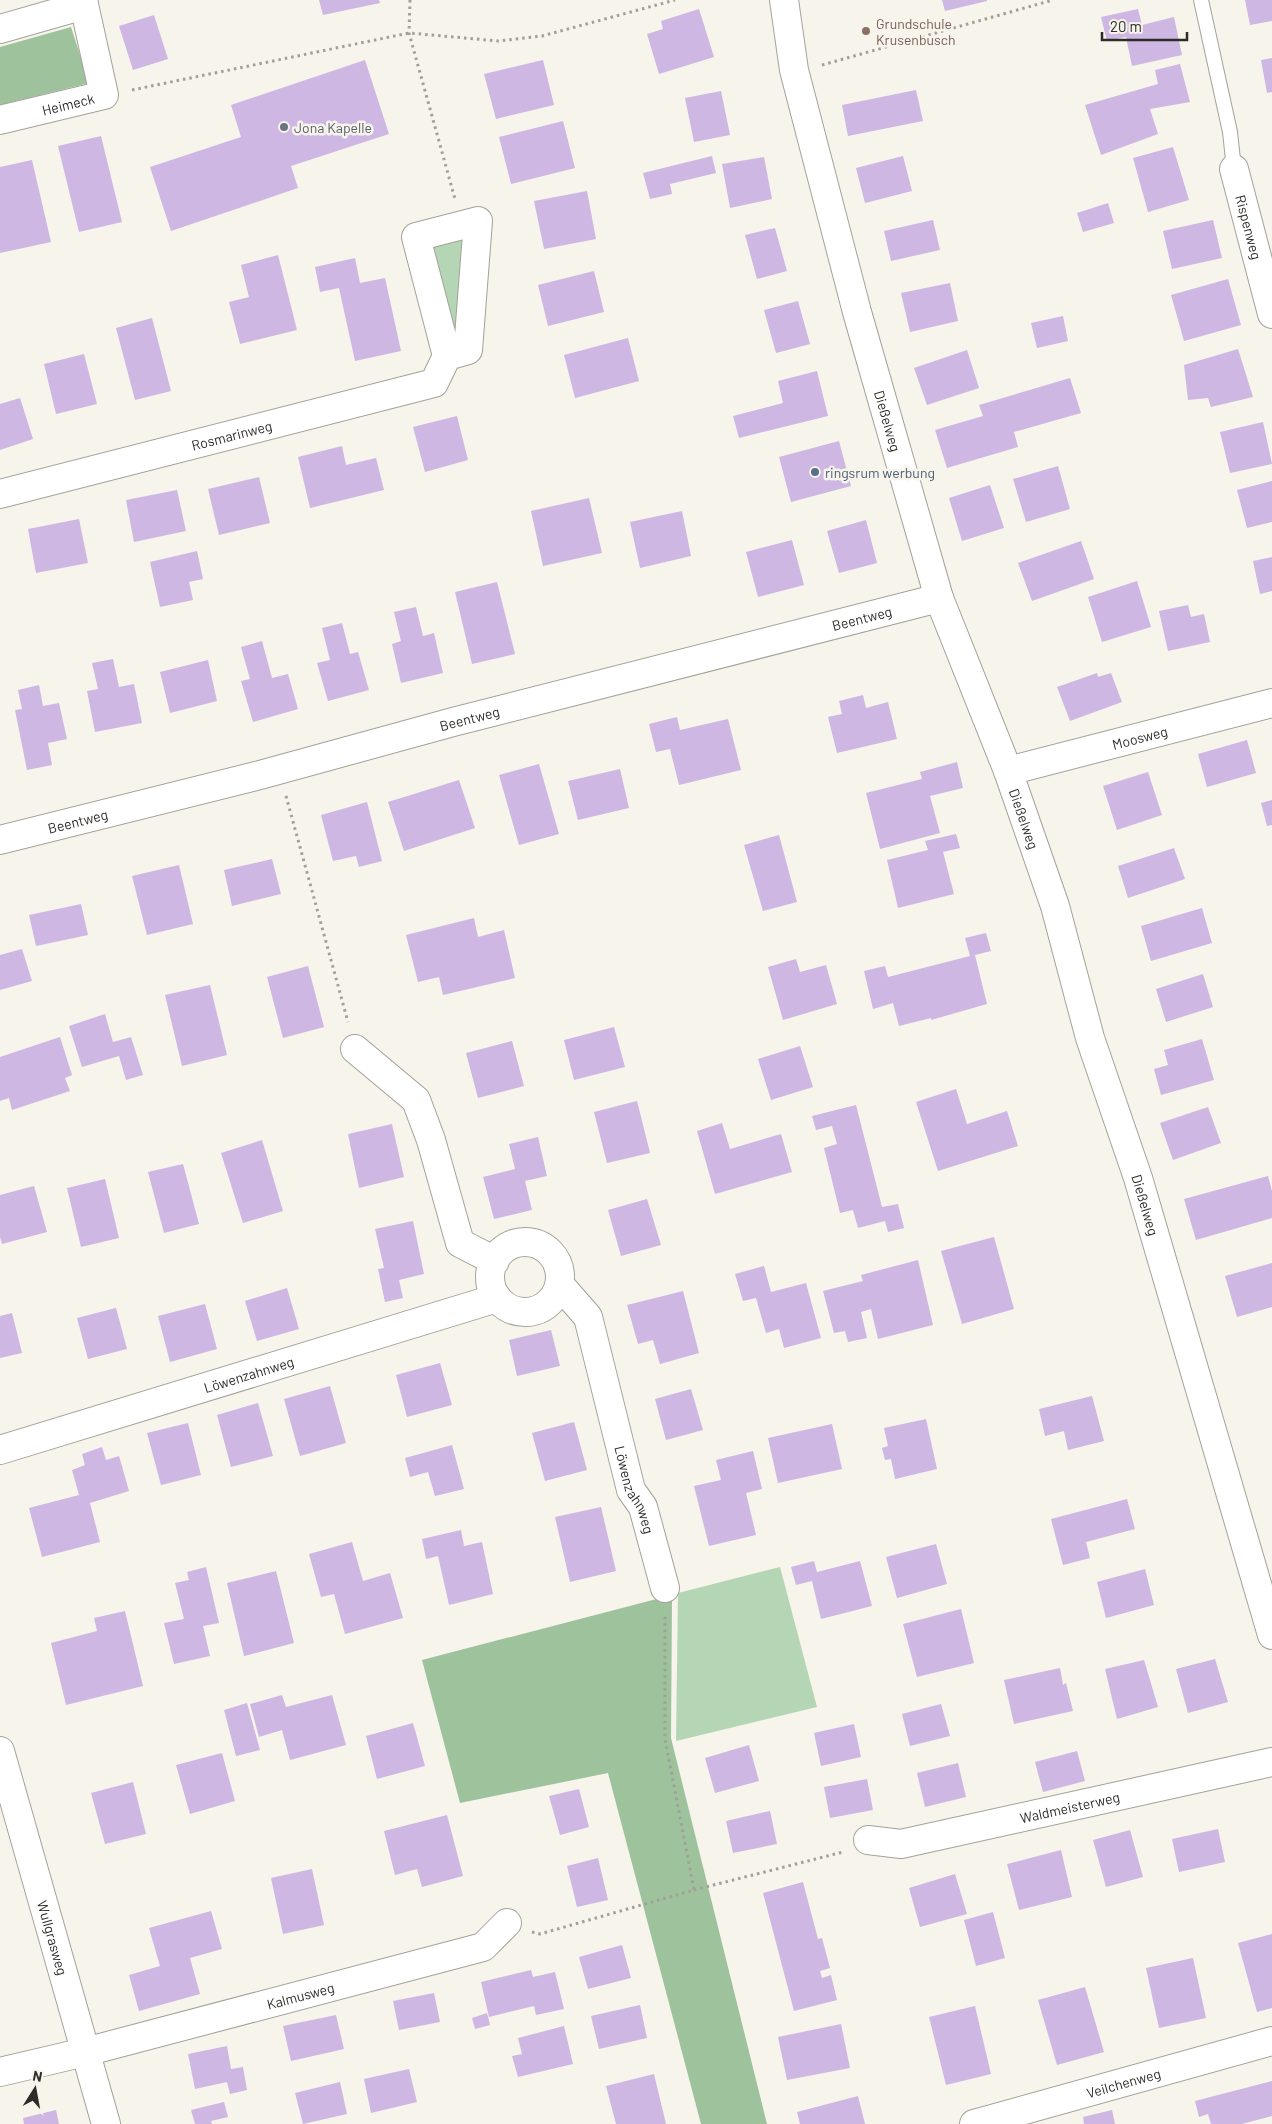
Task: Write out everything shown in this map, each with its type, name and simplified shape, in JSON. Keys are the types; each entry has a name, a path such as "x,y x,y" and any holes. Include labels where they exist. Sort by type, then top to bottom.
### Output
{"street":[{"name":"Dießelweg","path":"784,0 794,70 858,312 939,598 1008,771 1055,906 1090,1038 1138,1178 1272,1635"},
{"name":"Heimeck","path":"0,29 84,2 104,95 0,120"},
{"name":"Rispenweg","path":"1234,170 1272,314"},
{"path":"478,221 468,350 447,356 416,236 478,221"},
{"name":"Rosmarinweg","path":"0,494 434,383 447,356"},
{"name":"Beentweg","path":"0,840 278,770 453,722 939,598"},
{"name":"Moosweg","path":"1008,771 1272,704"},
{"path":"355,1049 416,1100 431,1140 460,1243 495,1261"},
{"path":"532,1243 547,1250 557,1263 560,1285 555,1296 548,1304 538,1310 516,1311 505,1306 497,1298 491,1280 495,1261 501,1252 511,1246 532,1243"},
{"name":"Löwenzahnweg","path":"560,1285 588,1317 631,1490 643,1506 665,1588"},
{"name":"Löwenzahnweg","path":"0,1450 497,1298"},
{"name":"Wullgrasweg","path":"1,1756 106,2124"},
{"name":"Waldmeisterweg","path":"868,1840 901,1844 1272,1762"},
{"name":"Kalmusweg","path":"0,2072 85,2052 483,1947 507,1923"},
{"name":"Veilchenweg","path":"974,2124 1272,2041"}],"lane":[{"path":"1201,0 1230,132 1234,170"}],"path":[{"path":"410,0 409,33 461,224"},
{"path":"104,95 409,33 498,41 542,36 675,0"},
{"path":"794,70 836,62 1053,0"},
{"path":"278,770 355,1049"},
{"path":"665,1588 664,1739 694,1890"},
{"path":"507,1923 540,1934 694,1890 839,1855 868,1840"}],"green space":[{"path":"71,27 89,83 0,105 0,47"},
{"path":"478,221 468,350 447,356 416,237"},
{"path":"780,1567 817,1707 676,1741 678,1593"},
{"path":"672,1595 671,1738 767,2124 701,2124 608,1773 460,1803 422,1660"}],"building":[{"path":"319,0 379,0 380,3 323,15"},
{"path":"942,0 987,0 987,1 945,11"},
{"path":"1245,0 1272,0 1272,21 1250,25"},
{"path":"699,9 714,57 659,74 647,34 663,29 661,21"},
{"path":"1138,9 1142,25 1174,17 1182,55 1132,66 1126,37 1107,41 1101,17"},
{"path":"154,15 168,59 133,70 119,26"},
{"path":"1272,58 1272,92 1267,93 1261,60"},
{"path":"365,60 389,134 291,166 298,188 171,231 150,167 241,137 231,105"},
{"path":"543,60 554,105 496,119 484,74"},
{"path":"1180,64 1190,102 1150,109 1158,134 1101,155 1085,105 1158,84 1155,70"},
{"path":"916,90 923,121 848,136 842,105"},
{"path":"721,91 730,135 694,142 685,98"},
{"path":"563,121 575,168 511,184 499,137"},
{"path":"101,136 122,222 79,232 58,146"},
{"path":"1173,147 1189,200 1148,212 1133,158"},
{"path":"712,156 716,173 670,184 672,194 650,199 643,173"},
{"path":"903,156 912,191 865,203 856,168"},
{"path":"764,157 772,199 730,208 722,164"},
{"path":"32,160 51,242 0,253 0,167"},
{"path":"587,191 596,239 544,249 534,201"},
{"path":"1108,203 1114,223 1083,232 1077,213"},
{"path":"933,220 940,250 891,261 884,231"},
{"path":"1213,220 1222,258 1172,269 1163,231"},
{"path":"775,228 787,271 757,279 745,235"},
{"path":"278,255 297,330 240,344 229,302 249,297 241,265"},
{"path":"355,258 360,283 385,278 401,351 355,361 339,288 320,292 315,267"},
{"path":"594,271 604,312 548,326 538,285"},
{"path":"1228,279 1241,325 1184,341 1171,295"},
{"path":"950,283 958,321 910,332 901,293"},
{"path":"798,301 810,344 776,353 764,310"},
{"path":"1063,316 1068,341 1037,348 1031,323"},
{"path":"152,318 171,391 135,400 116,328"},
{"path":"628,338 639,381 575,398 564,355"},
{"path":"1238,349 1253,397 1211,407 1208,398 1188,400 1184,365"},
{"path":"967,350 979,388 927,405 914,368"},
{"path":"84,354 97,404 56,414 44,364"},
{"path":"817,371 828,416 739,438 733,416 783,403 778,381"},
{"path":"1070,378 1081,413 1014,432 1018,447 947,468 935,430 983,416 979,405"},
{"path":"20,398 33,439 0,450 0,404"},
{"path":"457,416 468,460 425,472 413,427"},
{"path":"1263,422 1272,464 1230,473 1220,432"},
{"name":"ringsrum werbung","path":"839,441 851,486 791,502 779,457"},
{"path":"342,446 346,465 376,458 384,490 310,508 298,457"},
{"path":"1058,466 1070,509 1026,522 1013,479"},
{"path":"259,477 270,523 219,535 208,489"},
{"path":"1272,481 1272,522 1247,528 1237,490"},
{"path":"990,485 1004,528 962,541 949,498"},
{"path":"177,490 186,531 134,542 126,500"},
{"path":"589,498 602,553 543,566 531,511"},
{"path":"682,511 691,556 640,568 630,522"},
{"path":"79,519 88,563 36,573 28,529"},
{"path":"866,520 877,563 839,573 827,531"},
{"path":"792,540 804,585 758,597 746,552"},
{"path":"1081,541 1094,579 1032,601 1018,563"},
{"path":"197,551 203,579 189,582 193,600 160,607 150,562"},
{"path":"1272,557 1272,591 1260,594 1253,561"},
{"path":"1137,581 1151,627 1102,642 1088,597"},
{"path":"497,582 515,654 472,664 455,592"},
{"path":"1188,605 1191,617 1204,614 1210,642 1168,651 1159,611"},
{"path":"416,607 423,636 434,633 443,673 401,683 392,644 401,641 394,612"},
{"path":"342,623 350,654 358,652 369,690 328,701 317,663 330,660 322,628"},
{"path":"262,641 272,678 288,674 298,709 253,722 241,681 250,679 241,647"},
{"path":"113,659 119,687 134,684 142,723 95,732 87,691 98,689 92,663"},
{"path":"208,660 217,701 170,713 160,672"},
{"path":"1097,673 1098,677 1111,673 1122,702 1070,721 1057,687"},
{"path":"39,685 43,706 59,703 67,739 48,743 52,765 27,770 15,710 22,709 18,690"},
{"path":"863,695 866,708 888,702 897,739 837,753 828,717 842,714 839,701"},
{"path":"677,717 680,730 728,719 741,770 679,785 670,749 656,752 649,724"},
{"path":"1247,740 1256,773 1207,787 1198,754"},
{"path":"957,762 963,788 930,796 940,833 880,849 866,793 922,779 920,772"},
{"path":"539,764 559,834 519,845 499,775"},
{"path":"620,769 629,808 578,820 568,781"},
{"path":"1148,772 1162,815 1117,830 1103,786"},
{"path":"459,780 475,828 404,851 388,802"},
{"path":"1272,800 1272,825 1267,826 1261,803"},
{"path":"367,802 382,861 359,867 356,856 333,861 321,815"},
{"path":"956,834 960,848 943,852 954,894 898,908 887,860 928,850 925,841"},
{"path":"779,835 797,902 763,911 744,845"},
{"path":"1174,848 1185,879 1128,898 1118,866"},
{"path":"272,859 281,894 232,906 224,870"},
{"path":"179,865 193,924 147,935 132,876"},
{"path":"81,904 88,935 36,946 29,915"},
{"path":"1202,908 1212,943 1151,961 1141,926"},
{"path":"474,918 478,937 504,930 515,978 443,995 439,977 418,982 406,935"},
{"path":"986,933 991,951 975,955 987,1004 931,1020 931,1018 899,1026 893,1003 873,1009 864,971 885,966 888,977 970,956 965,938"},
{"path":"22,949 32,981 0,990 0,955"},
{"path":"796,959 800,972 826,965 837,1004 783,1020 768,967"},
{"path":"308,966 324,1027 283,1038 267,977"},
{"path":"1203,974 1213,1007 1166,1022 1156,989"},
{"path":"210,985 227,1055 182,1066 165,995"},
{"path":"105,1014 113,1042 131,1037 143,1075 126,1080 119,1056 82,1067 69,1026"},
{"path":"614,1027 625,1067 574,1080 564,1040"},
{"path":"60,1037 72,1075 65,1078 70,1091 12,1110 9,1098 0,1101 0,1057"},
{"path":"1202,1039 1214,1080 1161,1095 1154,1069 1168,1065 1164,1050"},
{"path":"512,1041 524,1086 478,1098 466,1053"},
{"path":"800,1046 813,1087 771,1100 758,1059"},
{"path":"956,1089 967,1124 1007,1111 1018,1146 938,1171 916,1102"},
{"path":"637,1101 650,1153 607,1163 594,1112"},
{"path":"856,1105 882,1207 898,1204 904,1228 888,1232 885,1221 858,1228 853,1210 840,1213 824,1148 837,1144 832,1126 816,1130 812,1116"},
{"path":"1208,1107 1221,1143 1173,1160 1160,1123"},
{"path":"722,1123 730,1149 781,1134 792,1172 715,1194 697,1131"},
{"path":"392,1124 404,1177 359,1188 348,1134"},
{"path":"538,1137 547,1176 525,1181 532,1210 494,1219 483,1177 515,1169 509,1144"},
{"path":"262,1140 283,1211 243,1223 221,1153"},
{"path":"183,1164 199,1224 164,1233 148,1172"},
{"path":"1268,1176 1272,1191 1272,1218 1196,1240 1184,1199"},
{"path":"105,1179 119,1238 81,1247 67,1188"},
{"path":"34,1186 47,1232 2,1244 0,1237 0,1195"},
{"path":"647,1199 661,1245 621,1256 608,1210"},
{"path":"413,1221 424,1274 399,1280 403,1298 385,1302 378,1269 384,1268 375,1229"},
{"path":"994,1237 1014,1309 962,1324 941,1251"},
{"path":"918,1260 933,1325 878,1339 871,1309 861,1312 867,1338 848,1342 845,1331 834,1333 823,1291 863,1281 861,1275"},
{"path":"1272,1263 1272,1307 1237,1317 1225,1276"},
{"path":"764,1266 771,1292 806,1283 821,1338 784,1348 779,1329 766,1333 756,1298 743,1301 735,1274"},
{"path":"287,1288 299,1329 257,1341 245,1301"},
{"path":"683,1291 699,1353 660,1364 653,1340 638,1344 627,1305"},
{"path":"205,1304 217,1349 170,1362 158,1316"},
{"path":"116,1308 127,1349 88,1359 77,1318"},
{"path":"12,1313 22,1353 0,1358 0,1316"},
{"path":"551,1330 560,1366 517,1376 509,1340"},
{"path":"440,1363 452,1405 407,1417 396,1375"},
{"path":"330,1386 346,1443 300,1456 284,1399"},
{"path":"691,1389 703,1430 666,1440 655,1399"},
{"path":"1092,1396 1104,1441 1068,1450 1064,1431 1045,1436 1039,1409"},
{"path":"258,1403 273,1456 231,1467 217,1415"},
{"path":"926,1419 937,1469 895,1479 891,1459 885,1460 882,1448 888,1446 884,1428"},
{"path":"574,1422 587,1470 545,1481 532,1433"},
{"path":"188,1423 201,1475 161,1485 147,1433"},
{"path":"832,1424 842,1469 778,1483 768,1438"},
{"path":"452,1445 464,1489 435,1496 428,1472 410,1477 405,1458"},
{"path":"102,1447 106,1460 119,1456 129,1491 90,1503 100,1542 42,1557 29,1508 79,1495 72,1470 85,1465 82,1454"},
{"path":"753,1451 762,1489 746,1493 756,1535 709,1546 694,1486 721,1480 716,1460"},
{"path":"1127,1499 1135,1529 1086,1542 1090,1558 1063,1565 1051,1519"},
{"path":"601,1507 616,1571 570,1582 555,1517"},
{"path":"461,1530 464,1546 482,1542 493,1594 449,1605 438,1556 426,1559 422,1539"},
{"path":"352,1542 363,1581 390,1573 403,1618 345,1634 334,1594 321,1597 309,1554"},
{"path":"936,1544 947,1584 897,1598 886,1557"},
{"path":"814,1561 817,1572 860,1561 872,1606 821,1619 812,1581 796,1585 791,1567"},
{"path":"206,1567 219,1623 203,1626 210,1656 174,1664 164,1623 184,1619 175,1583 189,1580 187,1572"},
{"path":"1145,1569 1154,1605 1106,1618 1097,1582"},
{"path":"276,1571 294,1643 244,1656 227,1583"},
{"path":"961,1609 974,1663 917,1677 903,1624"},
{"path":"125,1611 143,1686 66,1705 51,1643 97,1631 94,1618"},
{"path":"1215,1659 1228,1702 1188,1713 1176,1669"},
{"path":"1144,1660 1158,1707 1117,1719 1105,1669"},
{"path":"1060,1668 1063,1685 1066,1683 1073,1711 1014,1724 1004,1680"},
{"path":"282,1695 286,1707 332,1695 346,1745 290,1760 282,1730 259,1737 250,1704"},
{"path":"247,1703 260,1750 236,1756 224,1710"},
{"path":"941,1704 950,1736 910,1746 902,1714"},
{"path":"413,1723 425,1766 377,1779 366,1736"},
{"path":"854,1724 861,1757 821,1766 814,1733"},
{"path":"749,1745 759,1781 715,1793 705,1758"},
{"path":"1077,1751 1085,1781 1043,1792 1035,1762"},
{"path":"222,1753 235,1801 190,1814 176,1765"},
{"path":"958,1763 966,1797 925,1807 917,1773"},
{"path":"867,1779 873,1810 830,1818 824,1787"},
{"path":"133,1782 146,1834 105,1844 91,1793"},
{"path":"579,1789 589,1827 560,1835 549,1796"},
{"path":"770,1811 777,1844 733,1853 726,1821"},
{"path":"447,1815 463,1876 422,1887 417,1869 395,1875 384,1831"},
{"path":"1218,1829 1225,1862 1179,1872 1172,1839"},
{"path":"1130,1830 1143,1877 1106,1887 1093,1840"},
{"path":"1061,1850 1072,1897 1019,1910 1007,1864"},
{"path":"598,1858 608,1900 577,1907 567,1866"},
{"path":"312,1869 324,1925 283,1934 271,1878"},
{"path":"955,1874 967,1914 920,1927 909,1888"},
{"path":"803,1882 818,1939 822,1938 830,1968 820,1971 822,1978 831,1975 837,2000 794,2011 763,1893"},
{"path":"211,1911 222,1949 190,1958 200,1994 139,2011 129,1975 160,1966 149,1928"},
{"path":"993,1912 1005,1958 976,1966 964,1920"},
{"path":"1272,1934 1272,2008 1257,2012 1238,1943"},
{"path":"622,1945 631,1978 588,1989 579,1957"},
{"path":"1193,1958 1206,2018 1159,2028 1146,1968"},
{"path":"531,1970 533,1977 555,1972 564,2009 536,2015 534,2006 489,2017 481,1982"},
{"path":"1085,1987 1104,2052 1057,2065 1038,2000"},
{"path":"434,1993 440,2022 399,2030 393,2001"},
{"path":"640,2005 647,2038 599,2049 591,2016"},
{"path":"975,2006 991,2074 946,2085 929,2017"},
{"path":"487,2013 490,2025 475,2029 472,2018"},
{"path":"336,2015 344,2049 291,2061 283,2026"},
{"path":"841,2024 850,2068 787,2080 778,2037"},
{"path":"564,2026 573,2064 518,2077 512,2056 522,2054 518,2038"},
{"path":"227,2046 231,2069 243,2067 247,2090 230,2094 227,2082 195,2089 188,2054"},
{"path":"409,2069 417,2102 371,2113 364,2079"},
{"path":"654,2074 666,2124 616,2124 606,2086"},
{"path":"1272,2081 1272,2116 1242,2124 1211,2124 1208,2114 1199,2117 1195,2101"},
{"path":"340,2082 347,2114 303,2124 295,2093"},
{"path":"858,2096 865,2124 800,2124 797,2112"},
{"path":"224,2102 228,2117 211,2121 212,2124 195,2124 191,2110"},
{"path":"56,2110 59,2124 24,2124 23,2118"},
{"path":"1112,2110 1115,2124 1084,2124 1083,2117"}],"place":[{"name":"Grundschule Krusenbusch","path":"866,31"},
{"name":"Jona Kapelle","path":"284,127"},
{"name":"ringsrum werbung","path":"815,472"}]}
